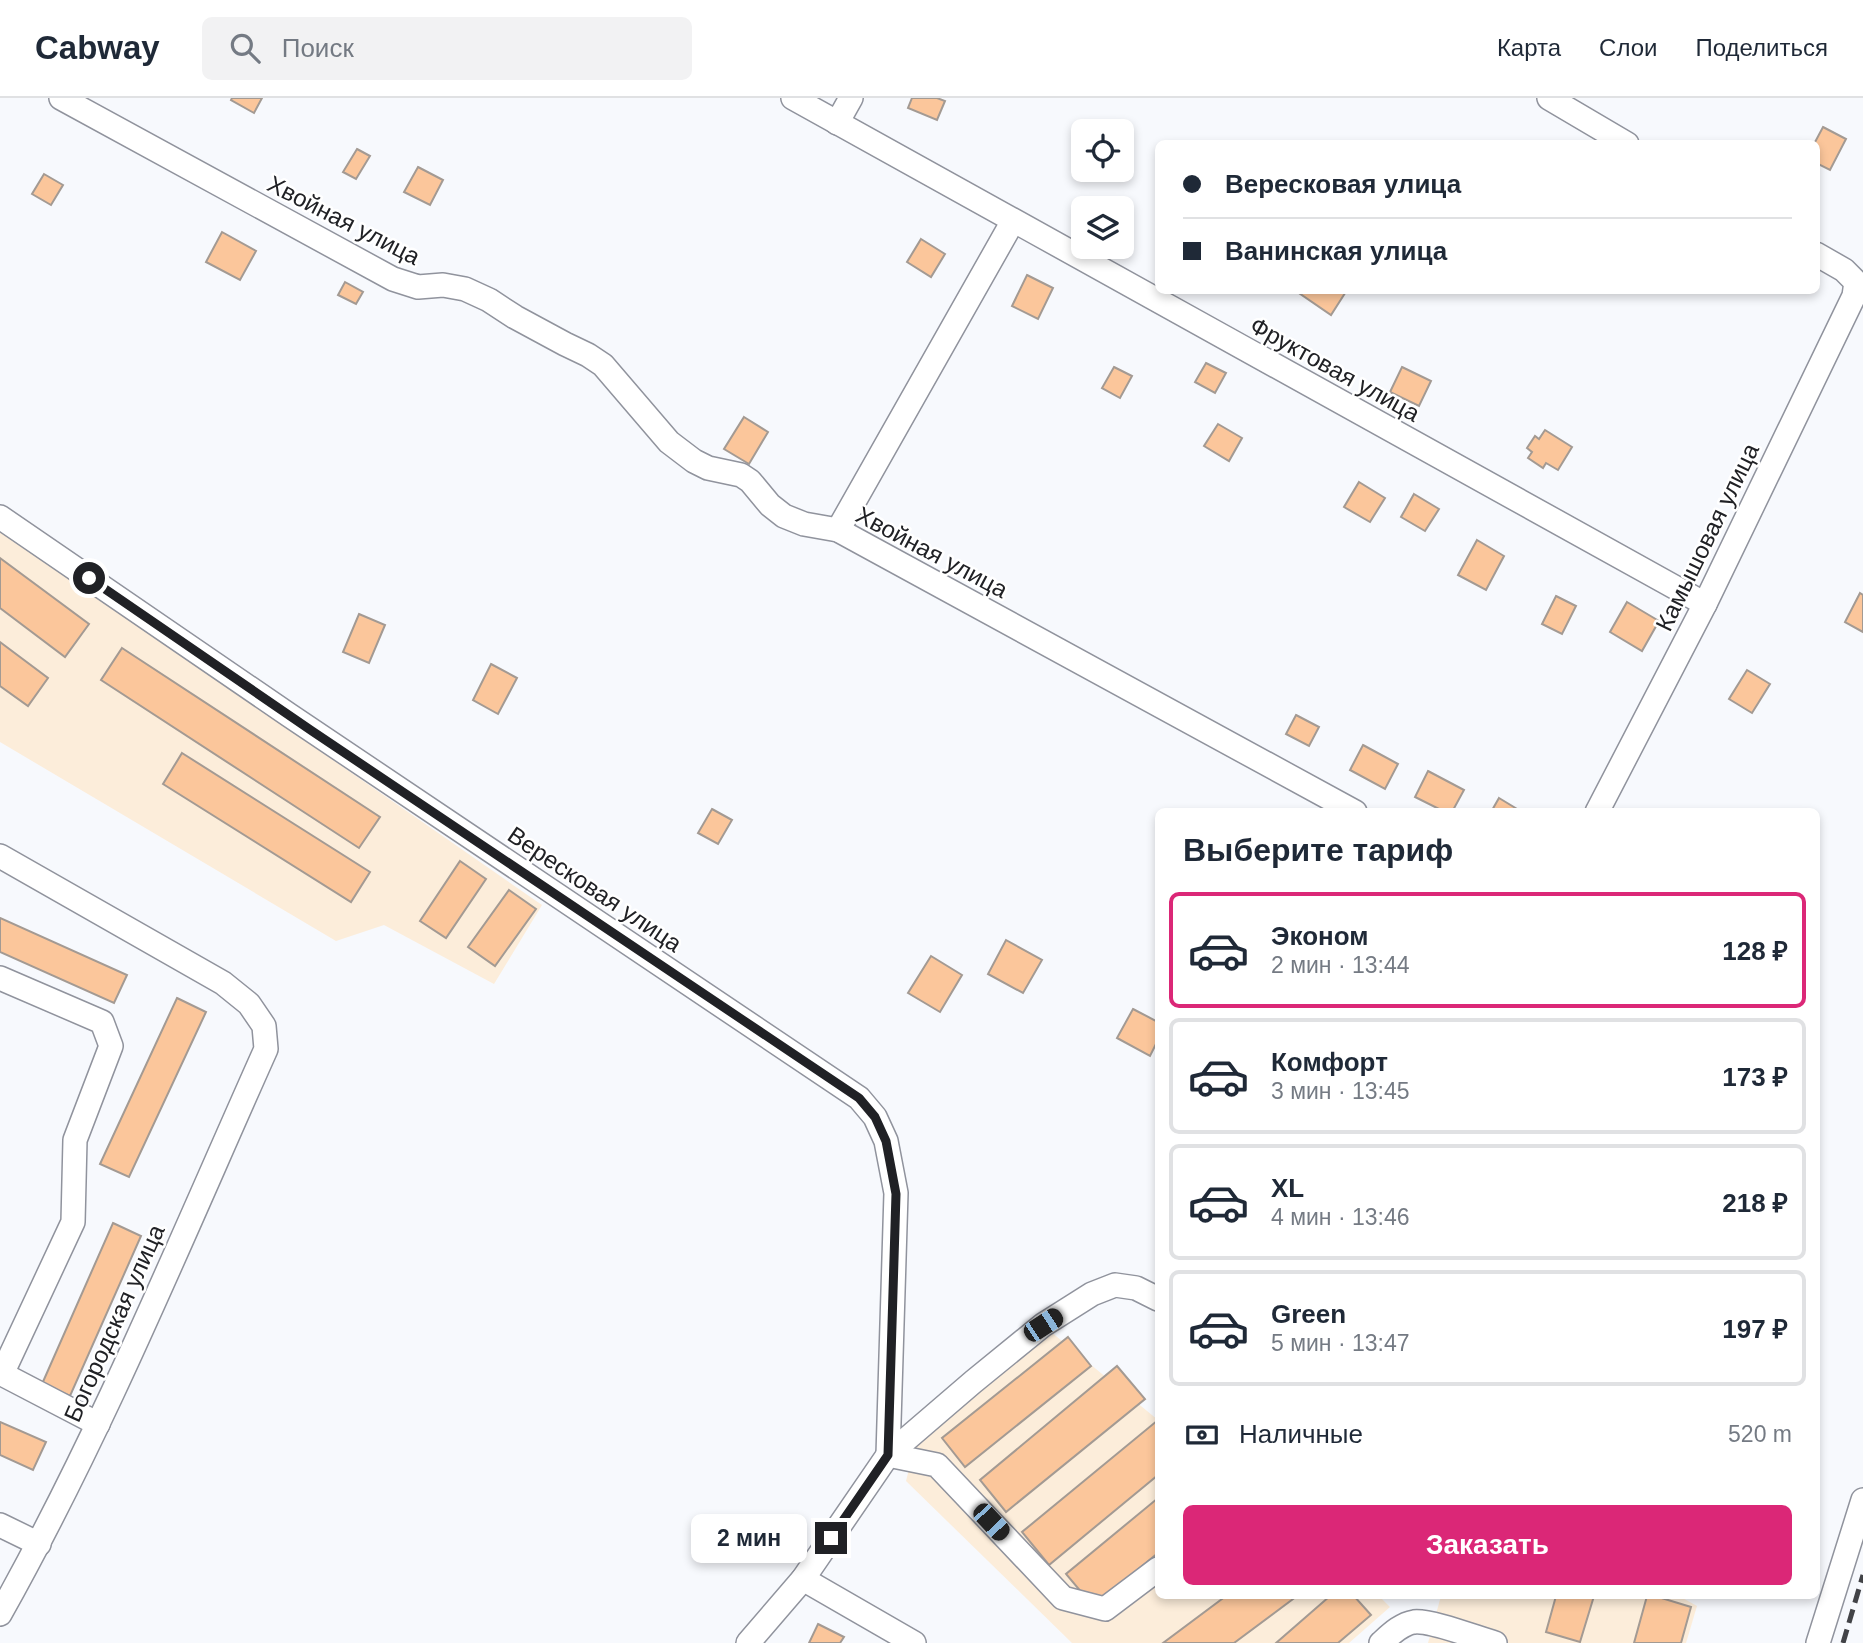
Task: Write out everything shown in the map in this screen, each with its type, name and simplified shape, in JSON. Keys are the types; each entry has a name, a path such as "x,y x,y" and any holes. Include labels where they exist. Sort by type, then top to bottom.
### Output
{"street":[{"name":"Хвойная улица","path":"61,98 393,279 418,287 443,285 465,289 489,300 603,365 669,442 694,461 741,475 751,481 770,505 784,516 804,524 838,530 1348,808"},
{"name":"Фруктовая улица","path":"793,98 1705,604"},
{"path":"837,123 851,98"},
{"path":"1549,98 1620,140"},
{"path":"838,530 1013,221"},
{"name":"Камышовая улица","path":"1599,808 1705,604 1854,296 1856,282 1844,270 1820,256"},
{"name":"Вересковая улица","path":"0,517 278,708 859,1098 875,1117 886,1141 896,1194 888,1455"},
{"name":"Богородская улица","path":"0,856 223,983 249,1004 264,1026 266,1049 98,1424 39,1544 0,1614"},
{"path":"0,978 102,1022 111,1046 75,1140 73,1222 1,1374 98,1424"},
{"path":"748,1643 803,1579 888,1455 973,1382 1043,1325 1092,1294 1115,1285 1136,1288 1155,1298"},
{"path":"888,1455 937,1465 1063,1598 1105,1609 1155,1571"},
{"path":"1818,1643 1863,1500"},
{"path":"0,1525 39,1544"},
{"path":"803,1579 914,1643"},
{"path":"1381,1643 1396,1630 1412,1622 1426,1623 1495,1643"}],"shaded area":[{"path":"0,529 542,905 494,984 384,925 336,941 0,742"},
{"path":"1045,1327 1155,1418 1155,1599 1382,1599 1390,1607 1349,1643 1072,1643 906,1481 919,1430"},
{"path":"1440,1599 1684,1599 1697,1606 1686,1643 1428,1643"}],"building":[{"path":"262,98 254,113 231,100"},
{"path":"912,98 937,98 945,101 937,120 908,108"},
{"path":"1823,127 1846,139 1830,170 1820,165 1820,140 1816,140"},
{"path":"357,149 370,156 356,179 343,172"},
{"path":"418,167 443,180 430,205 404,192"},
{"path":"44,174 63,185 51,205 32,194"},
{"path":"222,232 256,251 240,280 206,262"},
{"path":"921,239 945,254 931,277 907,262"},
{"path":"1027,275 1053,288 1038,319 1012,306"},
{"path":"345,282 363,292 356,304 338,295"},
{"path":"1300,294 1344,294 1331,315"},
{"path":"1206,363 1226,373 1215,393 1195,382"},
{"path":"1114,367 1132,376 1120,398 1102,388"},
{"path":"1402,367 1431,381 1419,406 1390,392"},
{"path":"744,417 768,432 749,464 724,449"},
{"path":"1218,424 1242,438 1229,461 1204,446"},
{"path":"1545,430 1572,447 1558,470 1546,463 1543,468 1528,458 1532,452 1527,448 1535,436 1539,439"},
{"path":"1359,482 1385,498 1370,522 1344,507"},
{"path":"1414,494 1439,509 1425,531 1401,517"},
{"path":"1477,540 1504,556 1486,590 1458,575"},
{"path":"0,558 89,624 65,657 0,608"},
{"path":"1860,593 1863,595 1863,632 1845,622"},
{"path":"1556,596 1576,606 1562,634 1542,624"},
{"path":"1627,602 1659,621 1642,651 1610,632"},
{"path":"359,614 385,625 369,663 343,652"},
{"path":"0,642 48,678 28,706 0,686"},
{"path":"122,648 380,817 359,848 101,680"},
{"path":"491,664 517,678 498,714 473,700"},
{"path":"1747,670 1770,684 1752,713 1729,699"},
{"path":"1296,715 1319,727 1309,746 1286,734"},
{"path":"1363,745 1398,764 1385,789 1350,770"},
{"path":"182,753 370,872 351,902 163,784"},
{"path":"1428,771 1464,790 1454,808 1437,808 1415,797"},
{"path":"1499,798 1515,808 1493,808"},
{"path":"712,809 732,820 718,844 698,833"},
{"path":"460,861 486,879 446,938 420,921"},
{"path":"509,890 536,909 495,966 468,947"},
{"path":"0,918 127,975 114,1003 0,952"},
{"path":"1006,940 1042,960 1023,993 988,974"},
{"path":"931,956 962,975 940,1012 908,993"},
{"path":"177,998 206,1012 129,1177 100,1164"},
{"path":"1133,1009 1155,1020 1155,1046 1150,1056 1117,1038"},
{"path":"113,1223 141,1236 70,1396 42,1384"},
{"path":"1068,1337 1091,1366 965,1467 942,1438"},
{"path":"1117,1366 1145,1399 1006,1512 980,1480"},
{"path":"0,1422 46,1442 33,1470 0,1455"},
{"path":"1155,1422 1155,1477 1049,1565 1022,1532"},
{"path":"1155,1500 1155,1555 1093,1606 1066,1574"},
{"path":"1222,1599 1293,1599 1234,1643 1163,1643"},
{"path":"1327,1599 1357,1599 1371,1615 1338,1643 1276,1643"},
{"path":"1555,1599 1593,1599 1580,1642 1546,1632"},
{"path":"1646,1599 1665,1599 1691,1607 1681,1643 1634,1643"},
{"path":"818,1624 844,1637 840,1643 809,1643"}],"railway":[{"path":"1843,1643 1863,1575"}],"route":[{"path":"89,578 859,1098 875,1117 886,1141 896,1194 888,1455 831,1538"}]}
